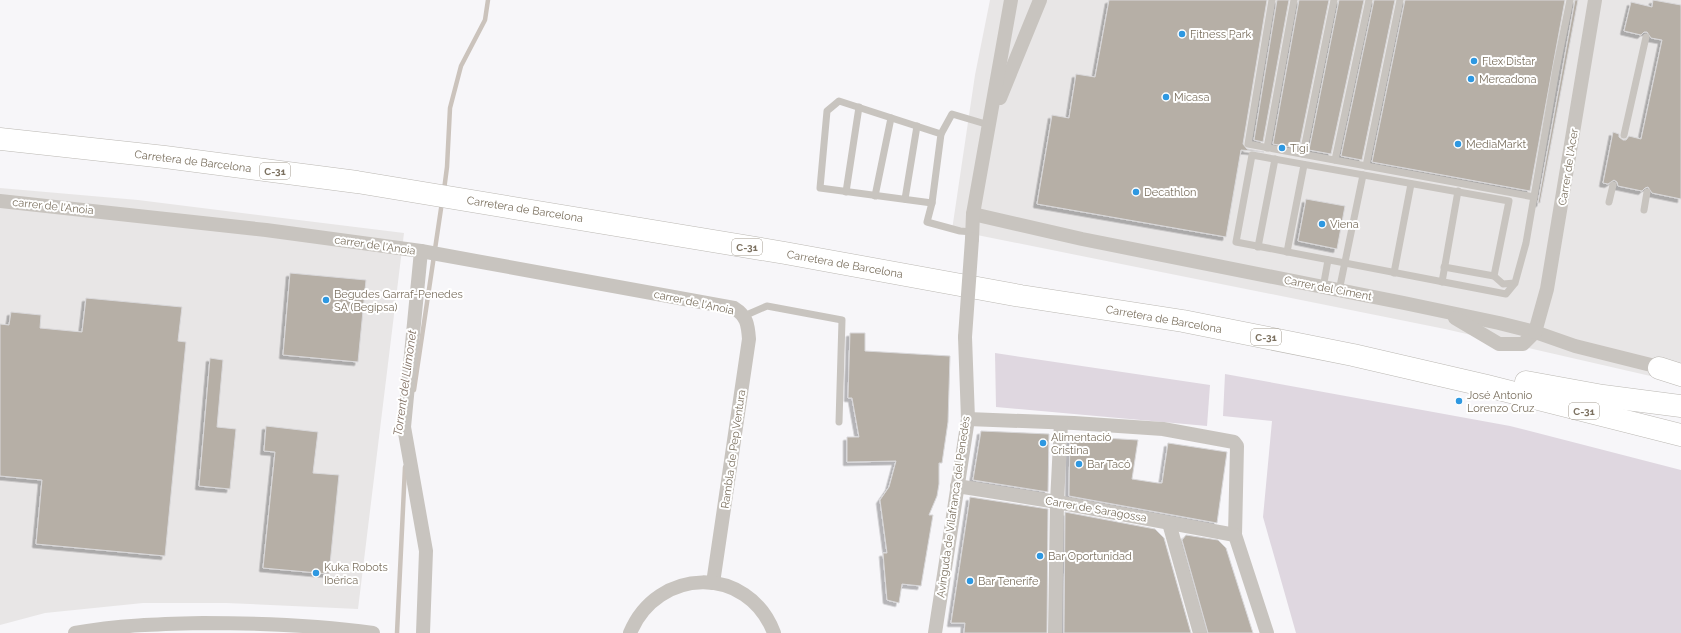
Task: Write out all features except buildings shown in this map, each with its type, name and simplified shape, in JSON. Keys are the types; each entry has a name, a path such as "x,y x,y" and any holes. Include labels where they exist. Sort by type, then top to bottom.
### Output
{"highway":[{"name":"Carretera de Barcelona","path":"0,139 165,157 357,182 522,208 1021,296 1182,321 1353,355 1487,386 1681,435"},
{"path":"1659,368 1681,374"},
{"path":"1487,386 1526,382 1603,396 1681,406"}],"street":[{"name":"Avinguda de Vilafranca del Penedès","path":"935,633 968,420 965,337 973,214 1011,0"},
{"name":"Avinguda de Vilafranca del Penedès","path":"990,122 1040,0"},
{"name":"Carrer de l'Acer","path":"1535,332 1547,289 1595,0"},
{"name":"carrer de l'Anoia","path":"0,201 266,230 421,251 734,308 744,316"},
{"name":"Carrer del Ciment","path":"973,214 1082,239 1323,288 1404,302 1535,332 1575,346 1659,368"},
{"path":"421,251 404,427 426,551 423,633"},
{"path":"1444,312 1499,344 1523,344 1535,332"},
{"name":"Rambla de Pep Ventura","path":"713,583 749,339 747,321 744,316"},
{"path":"968,420 1061,422 1163,429 1234,442 1237,446 1235,535 1267,633"},
{"path":"1055,633 1057,502 1061,422"},
{"name":"Carrer de Saragossa","path":"957,486 1057,502 1235,535"},
{"path":"1170,523 1200,633"},
{"path":"630,633 643,610 654,598 674,587 687,584 713,583 734,590 755,603 764,614 774,633"},
{"path":"75,633 149,624 239,623 327,626 373,633"}],"lane":[{"path":"1272,0 1248,144 1534,197"},
{"path":"1268,148 1294,0"},
{"path":"1303,154 1334,0"},
{"path":"1335,160 1369,0"},
{"path":"1366,166 1400,0"},
{"path":"1494,276 1509,201 1252,155 1236,242 1394,274 1506,294 1515,283 1526,244 1556,69 1570,0"},
{"path":"1624,135 1646,37"},
{"path":"932,203 820,188 827,111 839,101 941,134"},
{"path":"846,192 858,107"},
{"path":"972,235 927,222 932,203 941,134 952,114 990,122"},
{"path":"875,196 891,118"},
{"path":"905,200 918,126"},
{"path":"1258,247 1275,159"},
{"path":"1287,252 1304,165"},
{"path":"1339,291 1363,175"},
{"path":"1394,274 1412,184"},
{"path":"1609,202 1613,185"},
{"path":"1442,282 1458,191"},
{"path":"1644,210 1647,192"},
{"path":"1323,288 1328,260"},
{"path":"1444,267 1494,276 1503,284 1515,283"},
{"path":"744,316 767,306 842,320 839,422"}],"shaded area":[{"path":"990,0 1681,0 1681,383 1445,329 952,230 975,75"},
{"path":"0,188 138,200 404,233 358,609 226,603 143,603 45,613 0,625"},
{"path":"995,353 1210,385 1207,426 996,407"},
{"path":"1225,374 1510,426 1681,470 1681,633 1296,633 1263,517 1272,421 1223,416"}],"waterway":[{"name":"Torrent del Llimonet","path":"444,190 447,167 450,108 461,66 485,20 488,0"},
{"name":"Torrent del Llimonet","path":"414,390 442,202"},
{"name":"Torrent del Llimonet","path":"397,633 405,467"}],"place":[{"name":"Fitness Park","path":"1182,34"},
{"name":"Flex Distar","path":"1474,61"},
{"name":"Mercadona","path":"1471,79"},
{"name":"Micasa","path":"1166,97"},
{"name":"MediaMarkt","path":"1458,144"},
{"name":"Tigi","path":"1282,148"},
{"name":"Decathlon","path":"1136,192"},
{"name":"Viena","path":"1322,224"},
{"name":"Begudes Garraf-Penedes SA (Begipsa)","path":"326,300"},
{"name":"José Antonio Lorenzo Cruz","path":"1459,401"},
{"name":"Alimentació Cristina","path":"1043,443"},
{"name":"Bar Tacó","path":"1079,464"},
{"name":"Bar Oportunidad","path":"1040,556"},
{"name":"Kuka Robots Ibérica","path":"316,573"},
{"name":"Bar Tenerife","path":"970,581"}]}
